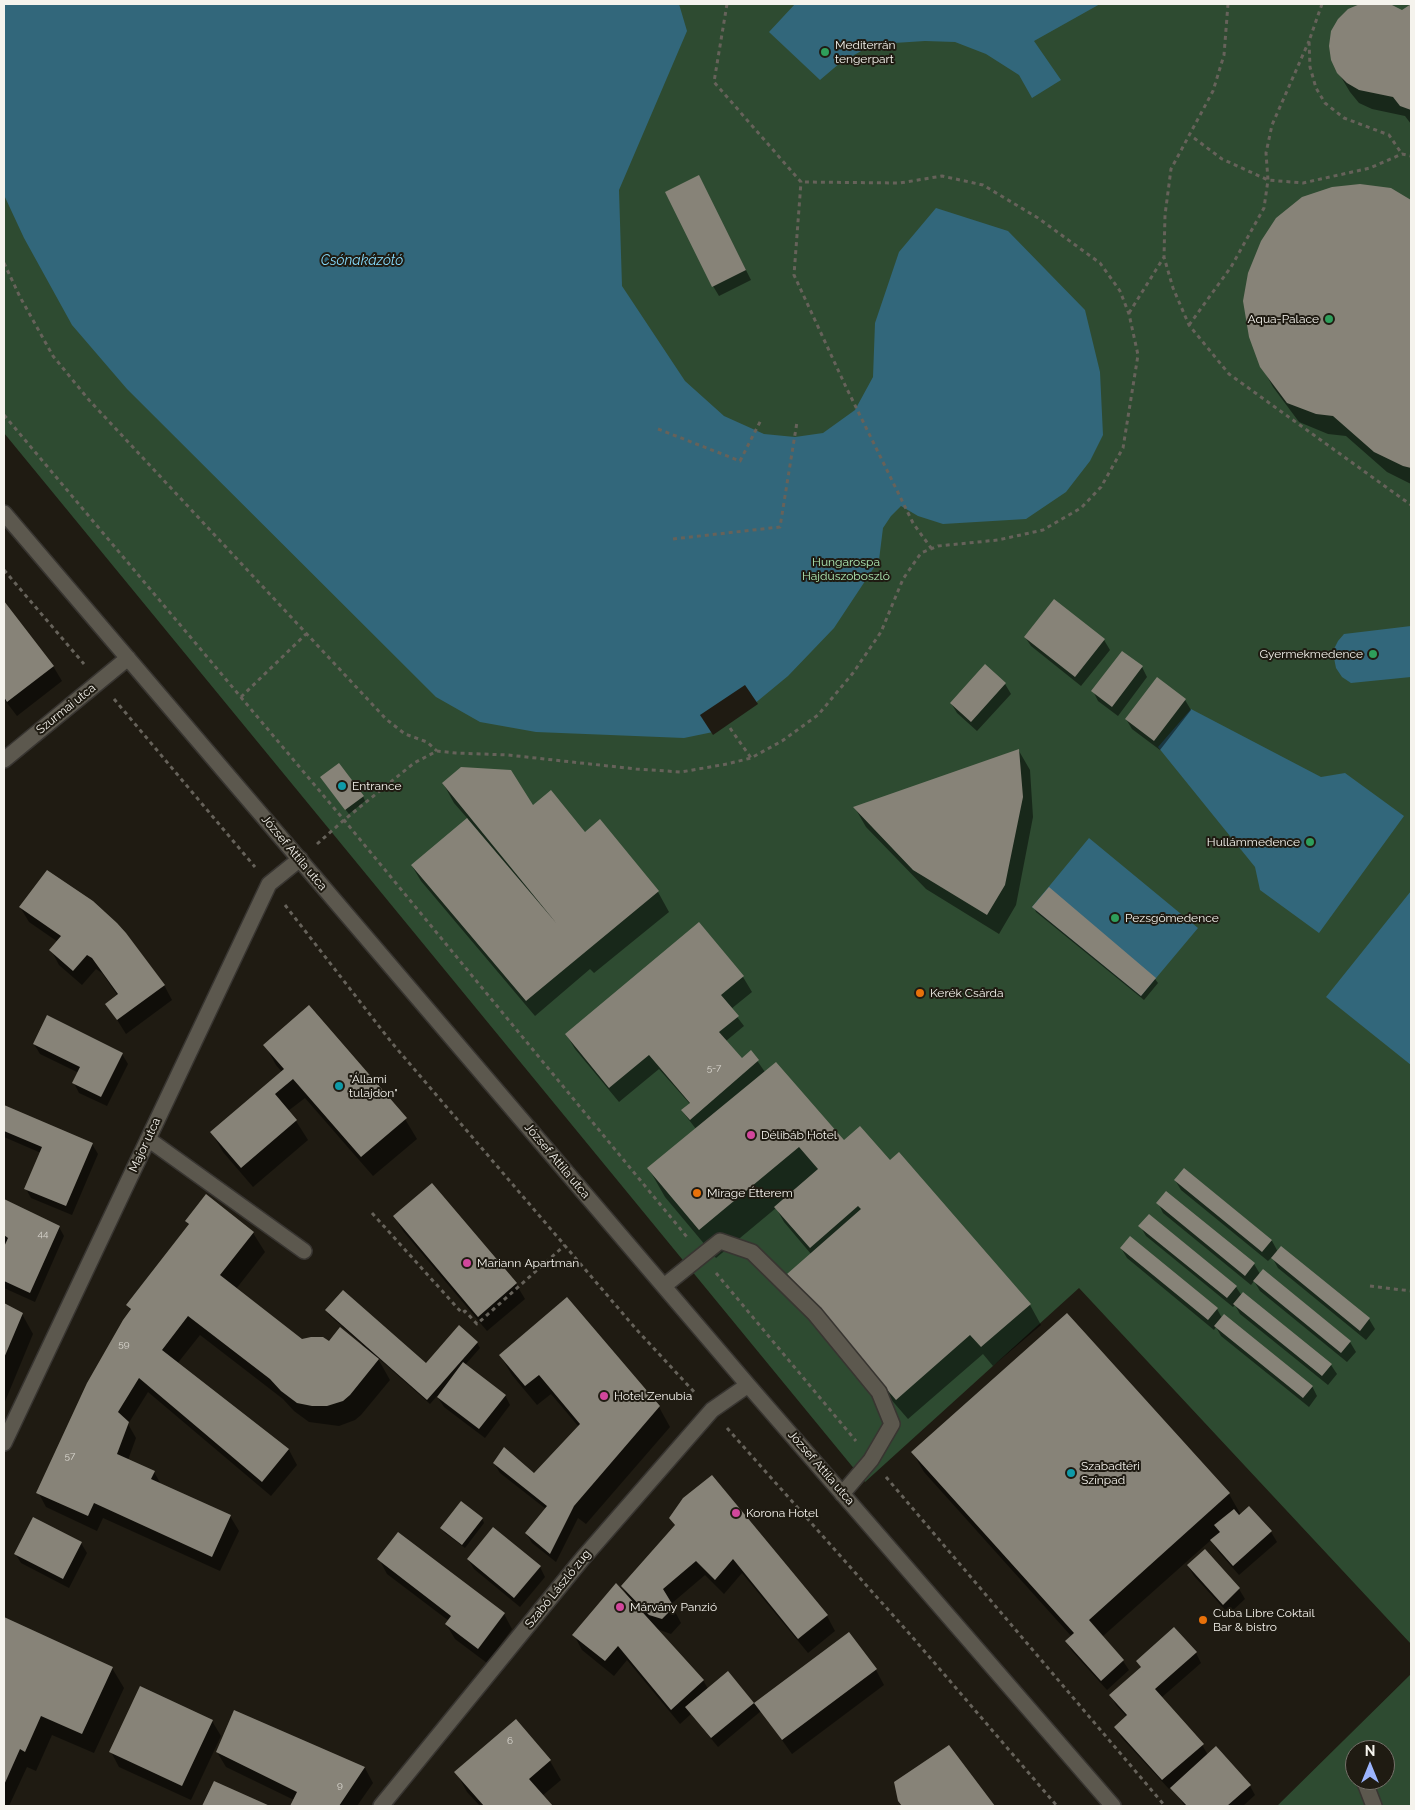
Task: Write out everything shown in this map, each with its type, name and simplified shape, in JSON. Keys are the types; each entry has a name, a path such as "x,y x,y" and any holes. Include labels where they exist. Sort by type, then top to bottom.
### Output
{"street":[{"name":"József Attila utca","path":"4,514 748,1385 1113,1806"},
{"name":"Szurmai utca","path":"4,760 128,658"},
{"name":"Major utca","path":"4,1443 269,884 300,859"},
{"path":"148,1138 304,1251"},
{"path":"664,1286 720,1241 752,1252 815,1314 878,1392 892,1424 872,1460 842,1494"},
{"name":"Szabó László zug","path":"382,1806 583,1558 712,1410 748,1385"},
{"path":"1368,1790 1374,1806"}],"path":[{"path":"727,4 714,82 802,182 794,275 846,387 913,523 931,548"},
{"path":"1228,4 1224,55 1213,91 1171,169 1165,215 1164,257 1173,288 1189,325 1229,374 1411,505"},
{"path":"1189,325 1231,267 1264,208 1268,180 1266,153 1272,125 1309,41 1322,4"},
{"path":"1309,41 1310,67 1316,88 1325,103 1344,118 1389,135 1402,154"},
{"path":"1194,138 1222,158 1268,180 1302,182 1370,168 1402,154 1411,156"},
{"path":"300,859 414,763 437,751 508,755 681,772 750,758 782,741 818,715 854,672 881,632 903,579 921,553 938,546 998,540 1043,530 1081,508 1101,488 1123,448 1138,354 1128,314 1120,292 1100,263 1038,218 983,185 942,176 900,182 802,182"},
{"path":"1128,314 1164,257"},
{"path":"4,263 20,297 53,356 89,400 386,719 405,734 427,742 437,751"},
{"path":"4,414 344,820 872,1460 1165,1806"},
{"path":"658,429 740,461 761,420"},
{"path":"673,538 780,527 796,422"},
{"path":"4,570 269,884 392,1043 636,1329 712,1410 914,1639 1057,1806"},
{"path":"241,696 306,634"},
{"path":"730,728 750,758"},
{"path":"372,1213 462,1313 465,1311 477,1324 565,1245"},
{"path":"1370,1286 1411,1291"}],"green space":[{"name":"Hungarospa Hajdúszoboszló","path":"4,4 1411,4 1411,1644 1079,1288 865,1482 4,433"},
{"path":"1411,1674 1411,1806 1277,1806"}],"water":[{"name":"Csónakázótó","path":"4,4 679,4 687,31 619,190 622,286 685,381 724,416 764,434 795,437 823,433 855,410 873,377 875,323 899,252 936,208 1008,231 1085,310 1100,372 1103,435 1090,461 1066,492 1026,519 943,524 918,516 901,506 883,528 879,560 834,628 788,676 748,709 713,732 684,738 536,732 480,722 436,697 127,389 72,325 24,238 4,195"},
{"name":"Mediterrán tengerpart","path":"795,4 1100,4 1034,41 1061,80 1032,98 1019,75 986,54 955,42 894,43 863,50 840,63 820,80 769,32"},
{"name":"Gyermekmedence","path":"1411,626 1411,677 1351,683 1342,677 1336,668 1334,649 1344,634"},
{"name":"Hullámmedence","path":"1191,709 1321,777 1345,773 1404,816 1319,933 1260,890 1255,867 1158,747"},
{"name":"Pezsgőmedence","path":"1089,838 1198,928 1141,996 1032,907"},
{"path":"1411,891 1411,1065 1326,997"}],"pier":[{"path":"745,685 758,704 713,735 700,715"}],"building":[{"path":"1360,4 1390,4 1402,10 1411,4 1411,110 1400,106 1393,97 1359,90 1347,83 1337,73 1331,60 1329,46 1331,31 1338,19 1348,9"},
{"path":"699,175 746,270 712,287 665,192"},
{"name":"Aqua-Palace","path":"1360,184 1391,188 1411,200 1411,468 1374,452 1333,416 1316,414 1287,403 1260,367 1249,337 1243,301 1248,273 1261,241 1276,218 1302,197 1332,187"},
{"path":"1054,599 1105,639 1075,677 1024,637"},
{"path":"4,601 54,666 7,702 4,697"},
{"path":"1122,651 1143,666 1112,707 1091,691"},
{"path":"985,664 1006,683 971,722 950,703"},
{"path":"1157,677 1186,699 1154,741 1125,719"},
{"path":"1019,749 1023,797 1005,885 987,915 913,870 853,807"},
{"name":"Entrance","path":"339,763 364,796 345,810 320,777"},
{"path":"461,767 511,770 533,805 551,790 585,832 600,819 659,891 526,1001 411,865 467,818 557,924 442,783"},
{"path":"47,870 93,901 117,923 165,985 117,1020 105,1004 118,994 92,958 87,955 73,971 49,950 61,936 19,907"},
{"path":"1049,887 1156,978 1141,996 1032,907"},
{"path":"699,922 744,976 721,995 739,1016 719,1032 742,1058 751,1050 759,1060 690,1120 681,1110 690,1103 649,1055 609,1088 565,1034"},
{"name":"\"Állami tulajdon\"","path":"309,1005 407,1118 361,1157 293,1079 275,1094 297,1120 241,1168 210,1132 284,1069 263,1045"},
{"path":"47,1015 123,1053 101,1097 72,1083 80,1067 33,1044"},
{"path":"776,1062 844,1140 860,1126 890,1160 899,1152 1031,1304 981,1347 970,1335 896,1400 787,1274 861,1209 858,1206 810,1248 774,1207 818,1169 799,1147 699,1230 647,1168"},
{"path":"4,1105 93,1143 66,1206 24,1189 42,1147 4,1131"},
{"path":"1184,1168 1272,1240 1262,1252 1174,1180"},
{"name":"Mariann Apartman","path":"432,1183 517,1283 478,1317 393,1216"},
{"path":"1166,1191 1255,1263 1245,1276 1156,1203"},
{"path":"206,1194 254,1232 220,1275 302,1339 323,1337 329,1341 340,1327 379,1359 343,1401 327,1406 297,1403 281,1391 270,1379 188,1316 162,1350 289,1449 262,1482 139,1378 118,1412 129,1422 117,1454 155,1471 151,1479 231,1515 212,1557 94,1503 88,1516 36,1493 87,1383 131,1309 126,1305 189,1224 185,1221"},
{"path":"4,1199 60,1226 30,1293 4,1281 4,1247 8,1238 4,1235"},
{"path":"1149,1214 1237,1286 1227,1298 1138,1226"},
{"path":"1130,1236 1218,1308 1208,1320 1120,1248"},
{"path":"1281,1246 1370,1318 1360,1331 1271,1258"},
{"path":"1263,1269 1351,1341 1341,1353 1253,1281"},
{"path":"343,1290 426,1363 459,1325 478,1342 427,1400 325,1310"},
{"path":"1243,1292 1332,1364 1322,1376 1233,1304"},
{"name":"Hotel Zenubia","path":"567,1297 660,1406 574,1506 550,1554 525,1533 547,1506 493,1463 504,1447 534,1473 580,1424 539,1375 525,1386 499,1355"},
{"path":"4,1303 23,1313 4,1358"},
{"name":"Szabadtéri Színpad","path":"1067,1313 1230,1493 1089,1620 1124,1660 1101,1681 1065,1641 1074,1633 911,1452"},
{"path":"1224,1314 1313,1386 1303,1398 1214,1326"},
{"path":"463,1362 506,1395 479,1429 437,1397"},
{"path":"712,1475 828,1615 798,1639 733,1559 715,1580 696,1561 663,1589 674,1607 662,1619 649,1615 621,1586 675,1525 669,1518 683,1498"},
{"path":"461,1501 483,1518 462,1545 440,1528"},
{"path":"1249,1506 1272,1531 1233,1566 1210,1540 1220,1532 1214,1525 1234,1509 1239,1515"},
{"path":"33,1517 82,1542 63,1579 14,1554"},
{"path":"493,1527 541,1566 514,1598 467,1559"},
{"path":"398,1532 505,1613 478,1649 445,1624 451,1616 377,1559"},
{"path":"1205,1549 1240,1588 1223,1605 1187,1565"},
{"path":"616,1583 704,1680 671,1710 618,1646 605,1661 572,1635"},
{"path":"4,1617 113,1667 82,1734 41,1716 25,1752 20,1749 4,1785"},
{"path":"1174,1627 1197,1652 1155,1689 1204,1744 1162,1780 1114,1727 1127,1715 1109,1695 1141,1667 1136,1661"},
{"path":"849,1632 877,1669 782,1740 754,1703"},
{"path":"728,1671 754,1703 711,1738 685,1707"},
{"path":"140,1686 213,1720 182,1786 109,1752"},
{"path":"234,1710 365,1767 339,1806 290,1806 297,1792 216,1752"},
{"path":"516,1719 551,1760 529,1779 553,1806 484,1806 454,1772"},
{"path":"949,1745 995,1806 902,1806 898,1801 894,1782"},
{"path":"1216,1746 1251,1785 1227,1806 1187,1806 1170,1788"},
{"path":"214,1781 270,1806 202,1806"}],"place":[{"name":"Mediterrán tengerpart","path":"825,52"},
{"name":"Aqua-Palace","path":"1329,319"},
{"name":"Gyermekmedence","path":"1373,654"},
{"name":"Entrance","path":"342,786"},
{"name":"Hullámmedence","path":"1310,842"},
{"name":"Pezsgőmedence","path":"1115,918"},
{"name":"Kerék Csárda","path":"920,993"},
{"name":"\"Állami tulajdon\"","path":"339,1086"},
{"name":"Délibáb Hotel","path":"751,1135"},
{"name":"Mirage Étterem","path":"697,1193"},
{"name":"Mariann Apartman","path":"467,1263"},
{"name":"Hotel Zenubia","path":"604,1396"},
{"name":"Szabadtéri Színpad","path":"1071,1473"},
{"name":"Korona Hotel","path":"736,1513"},
{"name":"Márvány Panzió","path":"620,1607"},
{"name":"Cuba Libre Coktail Bar & bistro","path":"1203,1620"}]}
